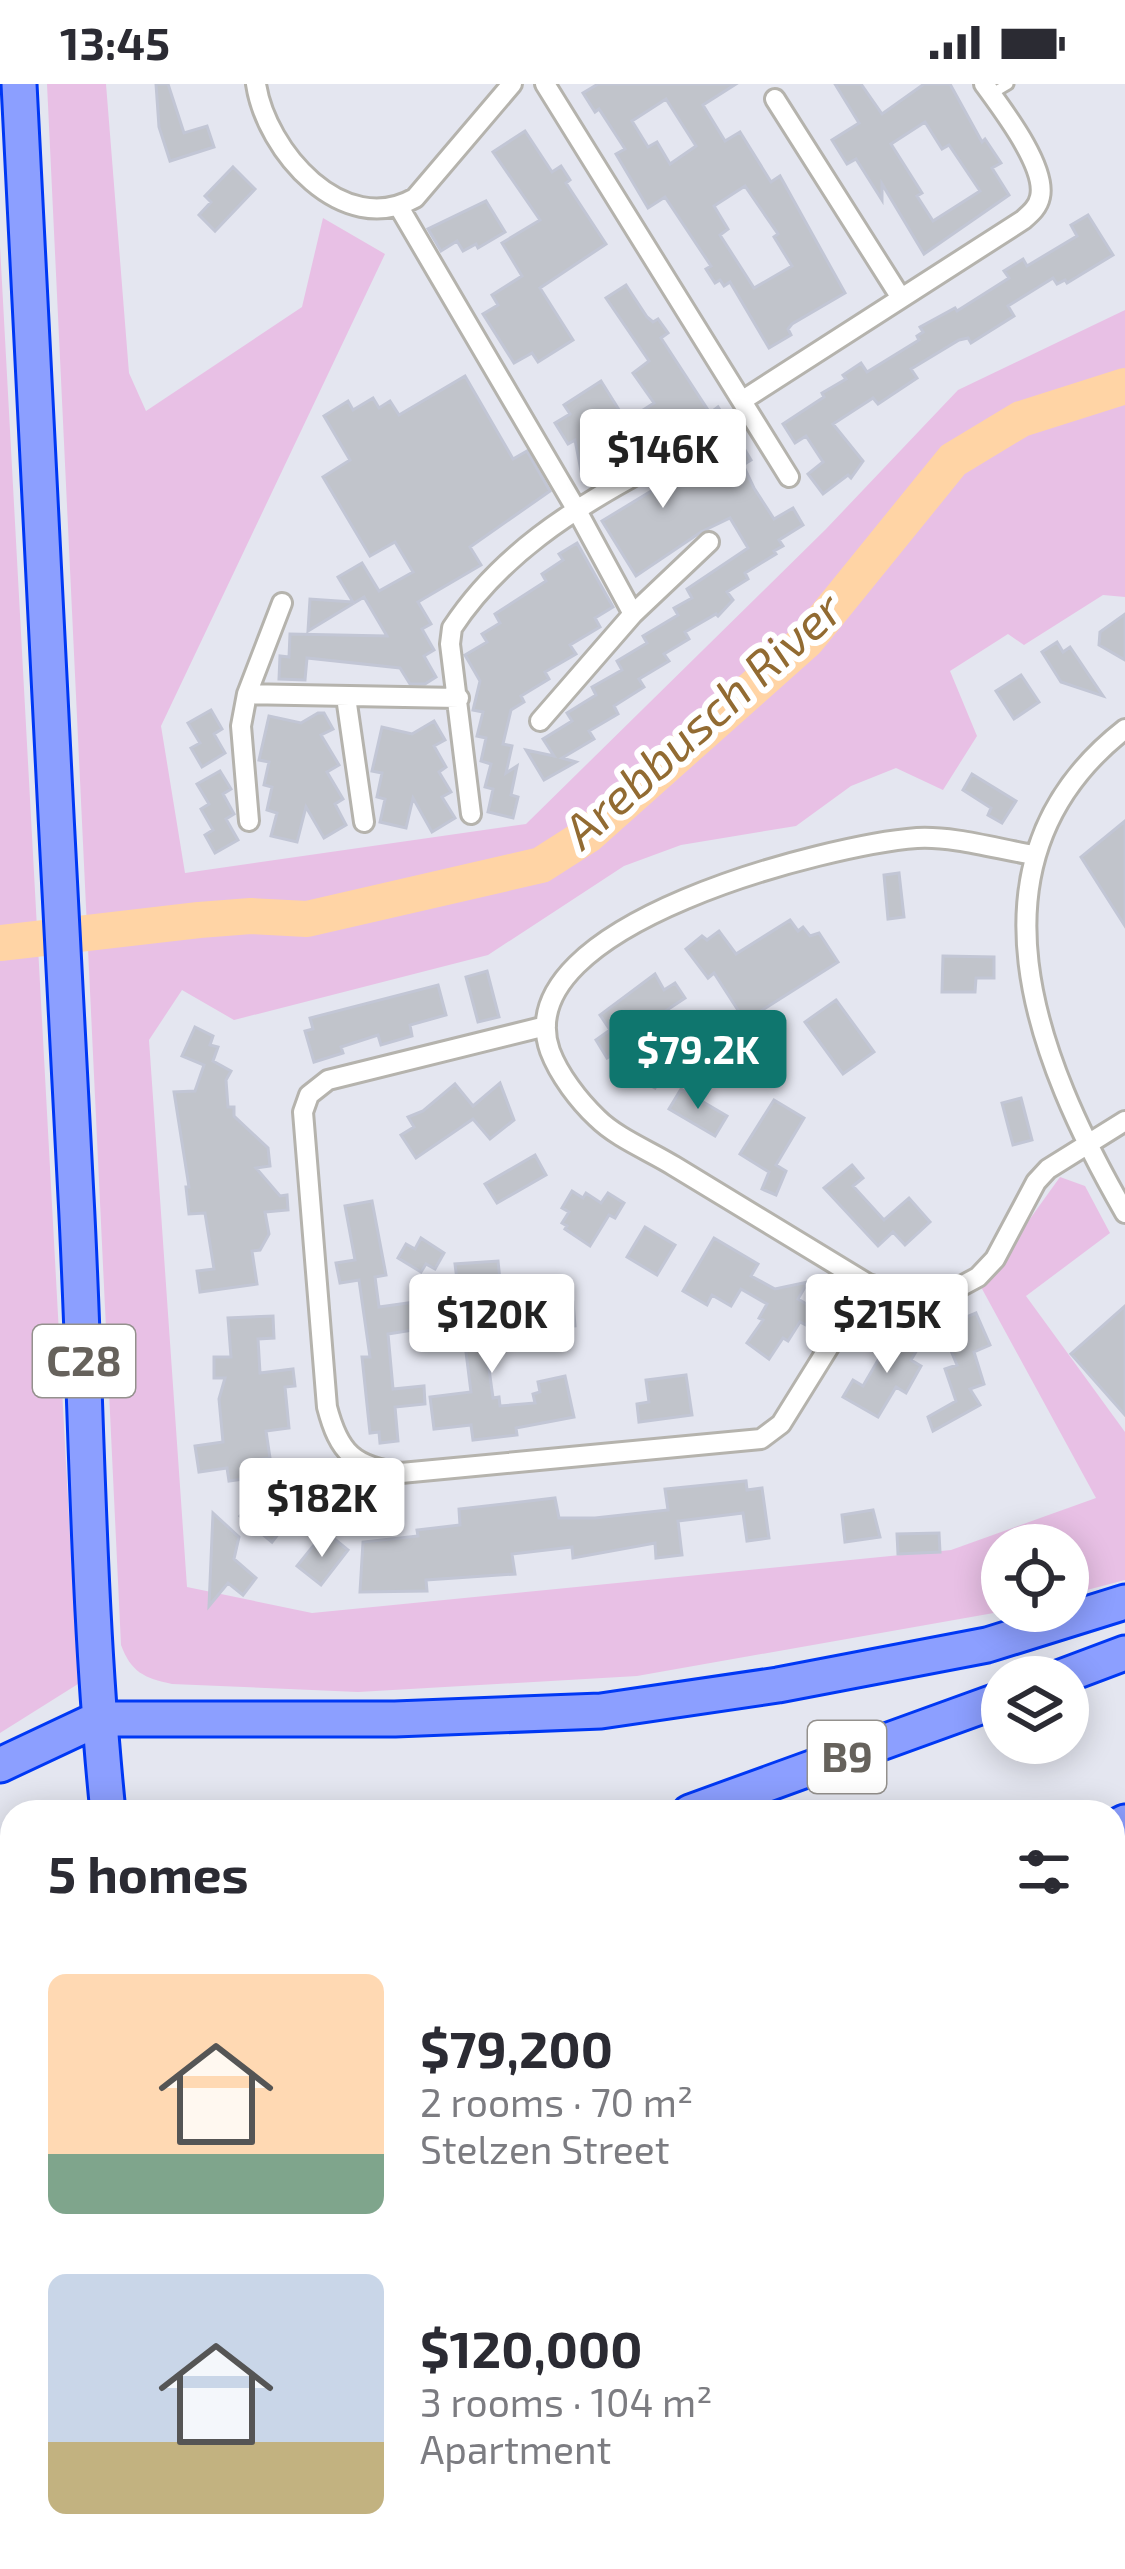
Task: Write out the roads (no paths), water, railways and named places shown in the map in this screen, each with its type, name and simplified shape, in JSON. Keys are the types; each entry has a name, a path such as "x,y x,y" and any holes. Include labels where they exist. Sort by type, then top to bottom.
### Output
{"highway":[{"name":"C28","path":"19,84 98,1719 107,1800"},
{"path":"0,1765 98,1719 395,1719 601,1711 778,1685 986,1645 1125,1602"},
{"path":"1089,1666 1125,1653"},
{"name":"B9","path":"723,1800 981,1707"}],"street":[{"path":"256,84 258,101 275,139 302,173 320,189 378,212 415,198 512,84"},
{"path":"545,84 789,477"},
{"path":"743,400 1023,220 1036,207 1041,180 1036,165 994,87"},
{"path":"776,99 901,298"},
{"path":"399,207 633,614"},
{"path":"470,814 452,628 509,563 575,507 646,469"},
{"path":"540,721 633,614 709,542"},
{"path":"249,821 241,726 247,694 283,603"},
{"path":"247,694 459,698"},
{"path":"346,698 364,822"},
{"path":"1125,729 1076,776 1034,855 1024,932 1032,999 1087,1148 1125,1214"},
{"path":"1034,855 924,837 886,841 809,856 698,891 603,944 577,967 557,990 546,1026 549,1049 561,1073 598,1120 868,1284 911,1298 954,1290 978,1277 995,1259 1036,1182 1048,1169 1125,1121"},
{"path":"546,1026 328,1080 309,1095 303,1112 327,1407 334,1433 348,1456 373,1469 401,1473 761,1439 781,1424 868,1284"}],"waterway":[{"name":"Arebbusch River","path":"0,943 199,920 307,919 541,865 588,835 807,640 953,460 1021,419 1125,386"}]}
